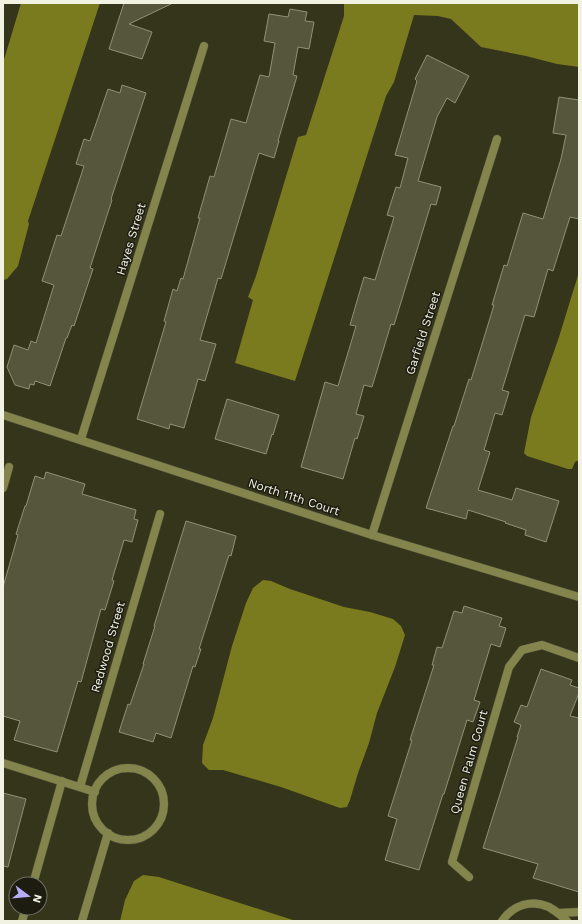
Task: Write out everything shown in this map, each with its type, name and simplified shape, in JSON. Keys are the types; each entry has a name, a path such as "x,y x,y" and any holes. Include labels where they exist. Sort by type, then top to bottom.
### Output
{"street":[{"name":"Hayes Street","path":"80,440 204,46"},
{"name":"Garfield Street","path":"372,536 497,138"},
{"name":"North 11th Court","path":"3,415 372,536 579,597"},
{"path":"3,488 9,467"},
{"name":"Redwood Street","path":"80,787 160,514"},
{"name":"Queen Palm Court","path":"469,877 452,862 509,667 522,650 542,645 579,658"},
{"path":"3,763 95,792"},
{"path":"126,768 140,770 152,777 160,788 164,801 162,815 157,825 150,833 140,838 129,840 117,838 108,833 99,825 94,815 92,803 95,792 102,780 113,772 126,768"},
{"path":"35,876 62,782"},
{"path":"82,921 108,833"},
{"path":"502,921 507,914 516,907 529,903 540,904 550,908 567,921"},
{"path":"558,913 579,912"}],"shaded area":[{"path":"21,3 100,3 28,221 29,224 18,266 7,279 3,280 3,63"},
{"path":"344,3 579,3 579,67 557,64 481,47 451,19 438,16 414,15 394,82 386,96 295,381 235,363 253,300 248,297 256,276 298,137 306,135 344,16"},
{"path":"579,272 579,460 575,462 572,469 568,469 527,456 524,453 531,417 559,337"},
{"path":"263,580 271,581 344,607 370,612 393,619 401,626 405,635 395,667 377,713 369,743 347,807 340,808 281,787 223,770 209,770 202,763 203,745 213,718 232,646 246,603 253,588"},
{"path":"143,875 159,877 296,921 120,921 125,900 134,881"}],"building":[{"path":"124,3 173,3 129,24 152,32 142,59 109,49"},
{"path":"290,9 307,12 305,21 314,22 309,49 298,47 293,75 297,76 274,158 259,153 221,279 218,278 200,340 216,344 205,381 198,379 184,428 170,424 169,429 137,419 166,322 164,321 173,289 177,291 181,278 183,279 210,176 214,177 231,119 246,123 260,75 269,77 275,43 264,41 269,14 288,17"},
{"path":"427,55 469,76 455,103 447,98 437,117 418,181 441,187 436,205 431,204 394,325 391,324 372,387 364,385 356,414 364,416 357,439 355,438 343,479 301,467 325,382 338,386 356,326 350,325 364,277 375,280 394,217 387,215 396,187 400,188 408,158 395,155 417,81 415,79"},
{"path":"122,85 146,93 111,199 112,200 90,268 93,269 74,326 72,325 66,338 50,386 35,381 34,385 30,384 29,389 15,385 7,367 14,345 28,350 31,341 36,343 54,285 42,281 57,235 61,236 84,166 76,164 84,139 90,141 108,89 120,93"},
{"path":"559,97 579,100 579,219 570,217 553,271 548,269 534,317 525,315 502,390 509,392 502,415 495,413 484,450 490,452 478,490 512,500 516,488 559,501 546,542 525,535 526,530 468,510 466,519 426,508 469,379 471,380 494,305 492,305 504,265 507,266 523,213 543,219 561,159 566,135 553,133"},
{"path":"227,399 279,415 266,454 215,439"},
{"path":"46,472 85,484 82,494 136,510 134,519 138,520 132,542 124,540 105,610 101,609 81,682 78,681 57,752 14,740 20,721 3,716 3,587 18,535 16,534 35,476 44,479"},
{"path":"186,521 236,536 231,556 229,555 199,649 201,649 195,667 193,666 171,738 156,733 153,742 119,732 128,704 130,705 144,664"},
{"path":"464,606 502,618 499,626 506,628 500,647 491,644 474,700 480,702 473,722 467,720 419,870 385,860 397,819 388,816 434,665 432,665 437,647 442,648 454,611 462,613"},
{"path":"541,669 572,680 570,685 579,688 579,693 570,716 579,718 579,892 533,878 538,864 483,848 521,725 514,722 521,705 527,707"},
{"path":"3,793 26,799 8,867 3,866"}]}
